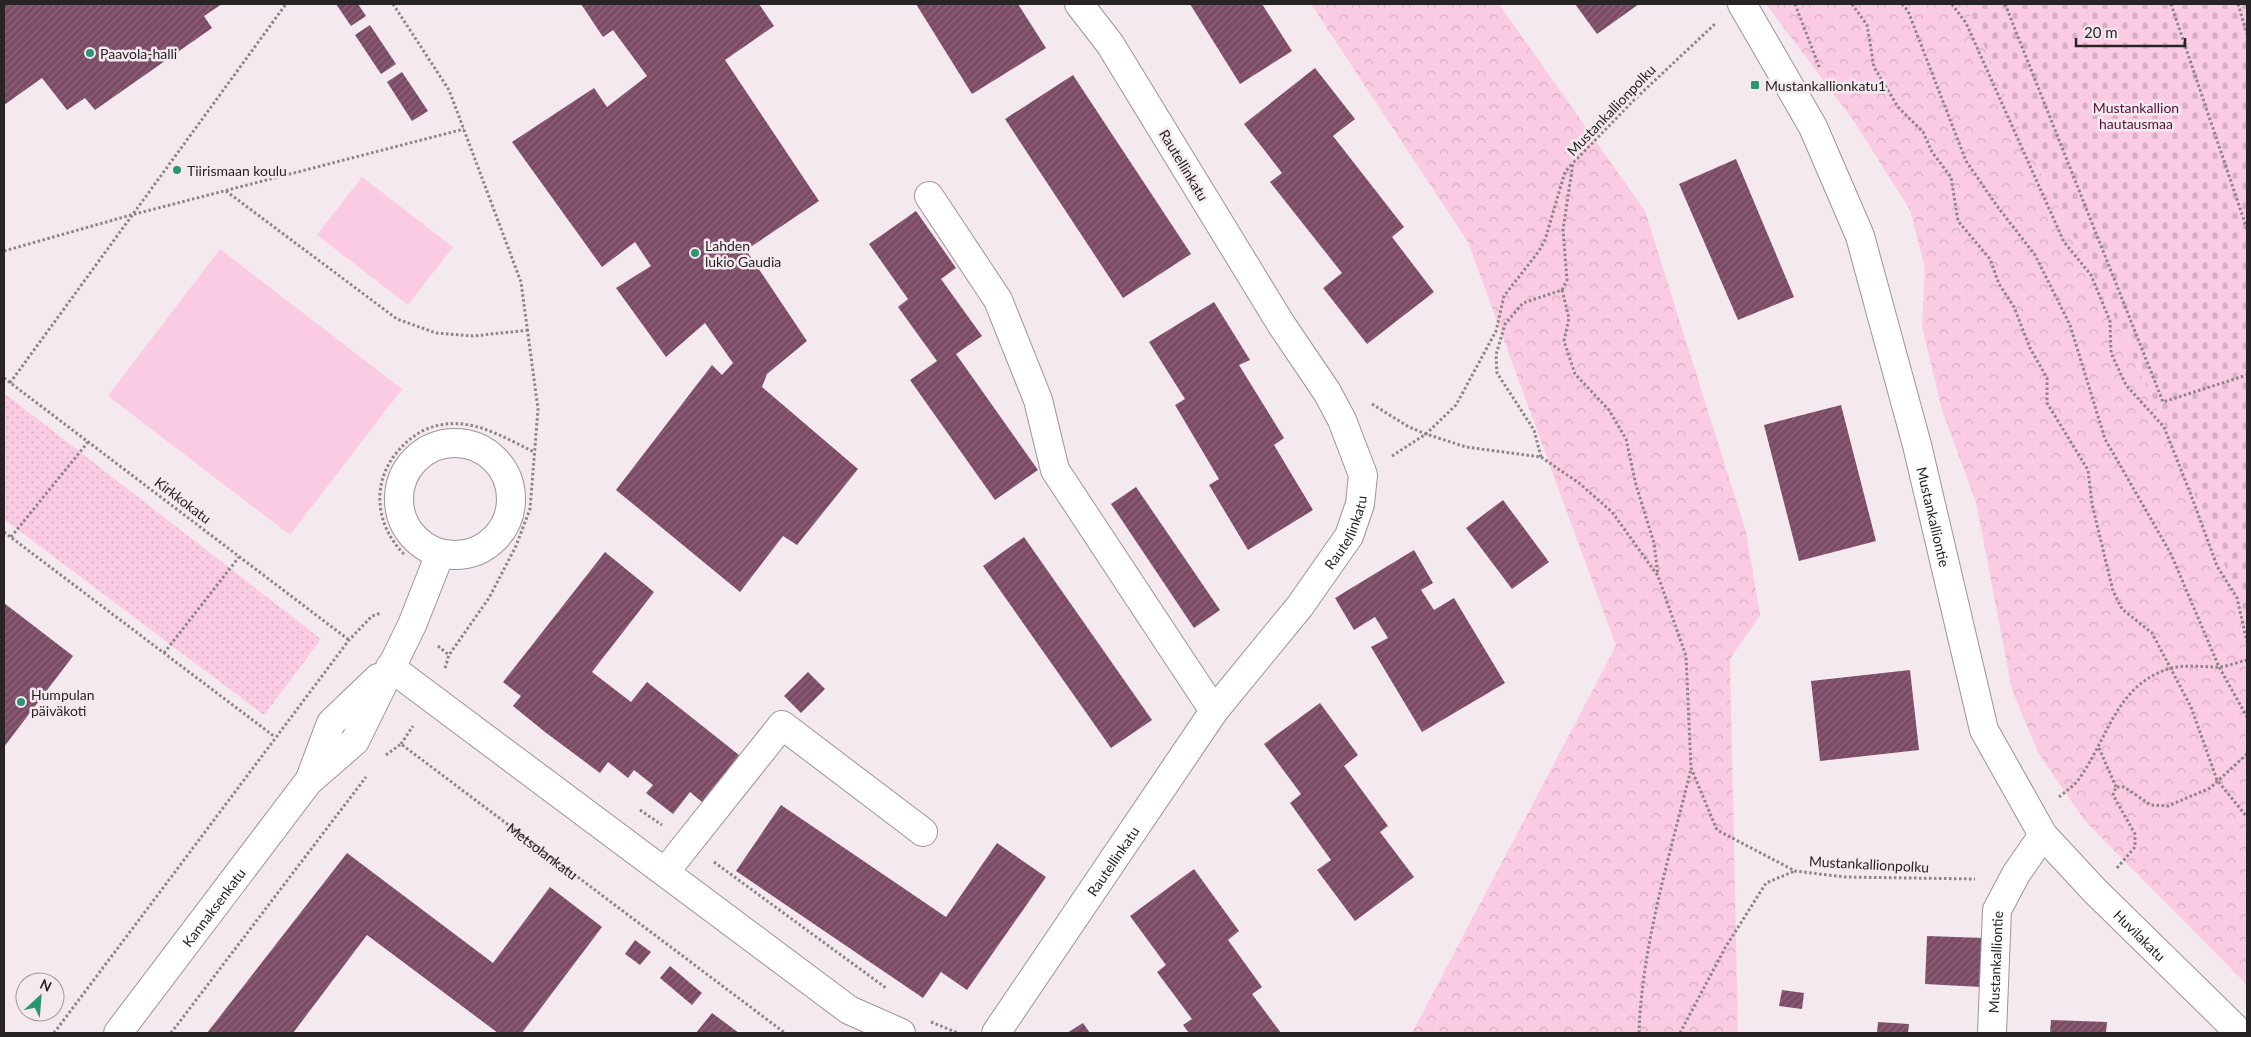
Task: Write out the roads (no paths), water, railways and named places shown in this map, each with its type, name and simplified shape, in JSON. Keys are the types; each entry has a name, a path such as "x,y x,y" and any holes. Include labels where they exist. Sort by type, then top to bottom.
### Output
{"street":[{"name":"Rautellinkatu","path":"996,1033 1214,711 1300,606 1349,536 1360,504 1364,475 1342,420 1327,392 1281,324 1110,44 1079,4"},
{"name":"Mustankalliontie","path":"1742,4 1813,127 1860,236 1917,445 1984,730 2043,835 2016,874 1997,910 1992,1033"},
{"path":"929,196 998,300 1038,400 1055,470 1214,711"},
{"path":"455,442 473,446 490,455 503,469 511,487 511,507 505,526 493,541 477,552 458,556 440,554 424,546 410,534 402,519 398,501 401,483 409,466 429,449 437,445 455,442"},
{"name":"Kannaksenkatu","path":"118,1033 308,782 355,741 412,625 440,554"},
{"path":"390,667 849,1010 901,1033"},
{"name":"Kannaksenkatu","path":"308,782 332,723 390,667"},
{"path":"665,872 782,725 923,832"},
{"name":"Huvilakatu","path":"2043,835 2095,891 2240,1033"},
{"path":"849,1010 867,1033"}],"place":[{"name":"Paavola-halli","path":"90,53"},
{"name":"Mustankallionkatu1","path":"1755,85"},
{"name":"Tiirismaan koulu","path":"177,170"},
{"name":"Lahden lukio Gaudia","path":"695,253"},
{"name":"Humpulan päiväkoti","path":"21,702"}],"park label":[{"name":"Mustankallion hautausmaa","path":"2136,116"}]}
